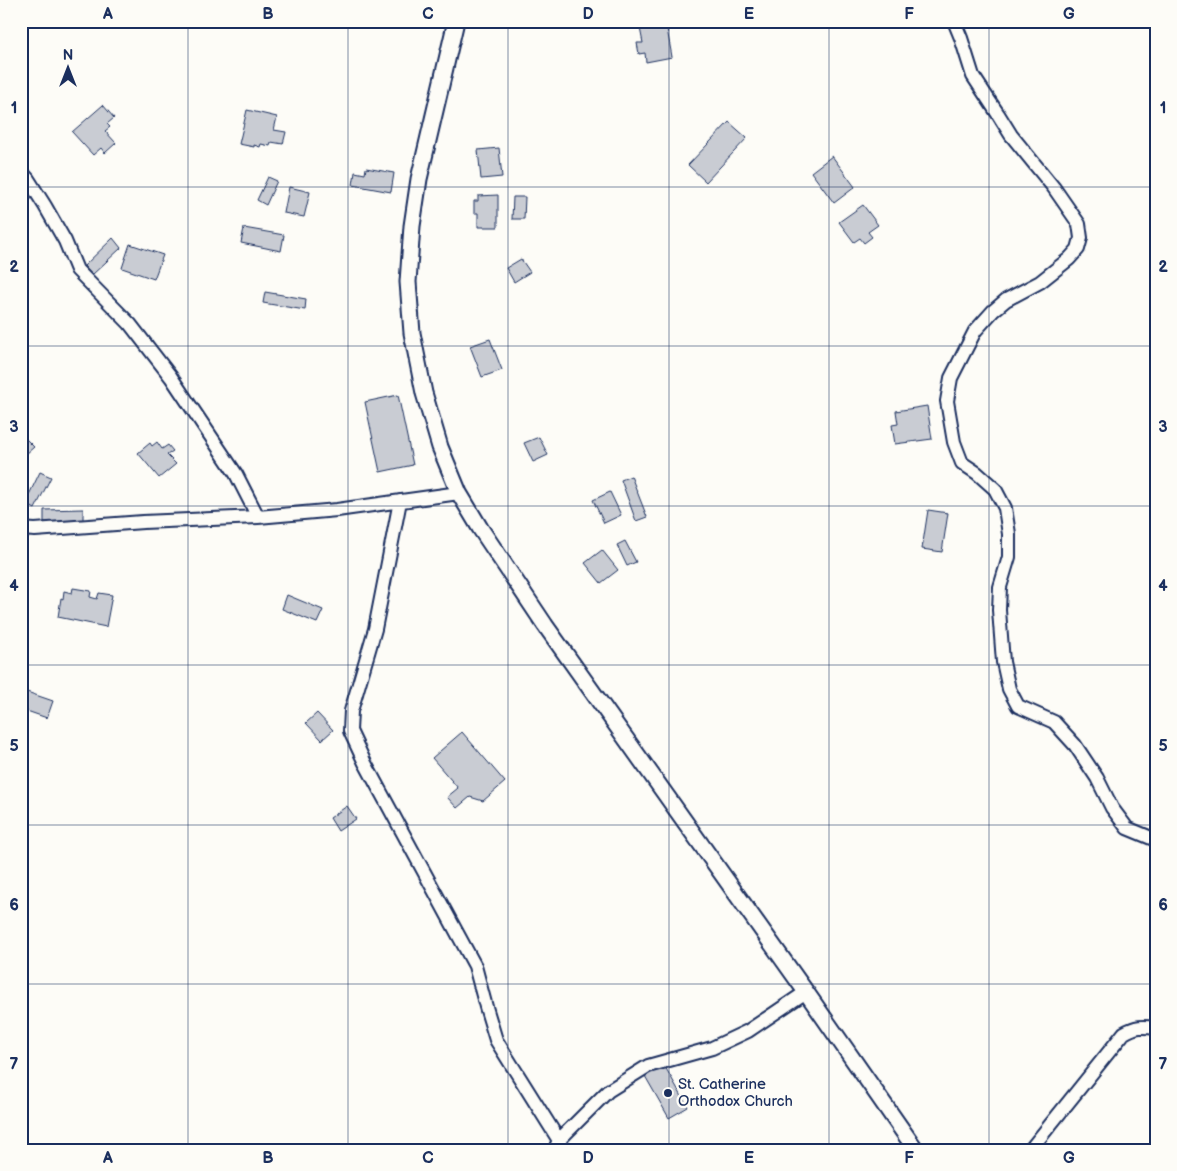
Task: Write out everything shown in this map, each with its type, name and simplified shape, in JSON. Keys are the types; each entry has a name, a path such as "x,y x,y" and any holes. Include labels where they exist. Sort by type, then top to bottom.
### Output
{"street":[{"path":"456,21 420,179 412,226 408,282 412,333 424,393 440,447 459,493 480,528 545,625 916,1150"},
{"path":"954,21 973,76 1010,135 1054,188 1079,224 1081,238 1078,249 1069,259 1040,282 1006,300 993,310 975,331 951,378 947,401 954,442 962,463 995,489 1005,508 1009,534 1009,557 1000,587 999,610 1003,662 1009,689 1018,706 1054,722 1075,744 1097,778 1112,808 1127,828 1156,840"},
{"path":"21,171 53,220 77,270 130,324 170,376 236,474 258,517"},
{"path":"21,529 36,530 143,522 258,517 337,510 459,493"},
{"path":"400,501 374,629 351,711 350,731 365,763 475,966 496,1040 560,1147 608,1091 648,1066 712,1048 748,1032 806,992"},
{"path":"1030,1150 1124,1033 1132,1028 1143,1026 1156,1028"}],"building":[{"path":"666,23 672,57 646,62 645,53 639,54 637,43 643,43 640,28"},
{"path":"103,105 114,118 107,124 110,127 105,131 116,143 105,153 101,148 93,155 72,132"},
{"path":"247,110 277,117 274,130 286,132 283,144 271,142 270,146 261,144 260,147 254,145 254,147 239,144"},
{"path":"729,122 747,138 706,182 688,165"},
{"path":"499,148 502,177 481,179 478,150"},
{"path":"832,156 855,187 834,203 811,172"},
{"path":"366,168 394,173 391,192 353,185 355,172 365,174"},
{"path":"268,177 277,181 266,205 257,200"},
{"path":"289,187 310,192 304,217 284,213"},
{"path":"498,195 498,227 478,227 478,213 474,213 474,201 478,201 478,196"},
{"path":"513,197 525,197 524,219 512,219"},
{"path":"863,205 878,225 868,232 872,237 864,243 860,238 854,242 839,222"},
{"path":"244,228 284,235 281,251 241,243"},
{"path":"113,238 121,248 92,275 84,266"},
{"path":"130,244 163,255 154,279 122,268"},
{"path":"521,259 530,272 514,282 506,268"},
{"path":"265,292 306,299 305,310 263,303"},
{"path":"490,339 502,370 482,377 470,346"},
{"path":"398,395 413,465 380,472 365,402"},
{"path":"927,406 932,439 895,444 892,425 898,424 896,411"},
{"path":"21,434 34,447 26,454 21,451"},
{"path":"539,437 548,455 533,462 524,443"},
{"path":"157,442 162,449 168,445 173,451 167,455 176,464 159,478 138,453 150,443 152,446"},
{"path":"40,472 51,477 35,509 25,503"},
{"path":"631,476 647,517 636,521 621,480"},
{"path":"610,492 621,515 604,523 593,500"},
{"path":"83,509 83,522 44,522 44,510"},
{"path":"928,510 948,513 942,552 922,549"},
{"path":"625,541 636,562 627,566 617,545"},
{"path":"602,550 618,570 601,583 585,563"},
{"path":"73,588 91,591 90,597 97,599 99,593 112,595 106,627 58,617 64,591 72,593"},
{"path":"287,595 323,610 317,623 282,609"},
{"path":"21,690 53,701 47,718 21,709"},
{"path":"317,713 333,730 322,740 306,723"},
{"path":"462,732 505,782 483,801 470,797 457,808 447,797 458,788 432,758"},
{"path":"347,806 356,819 338,831 330,818"},
{"path":"664,1065 688,1107 669,1118 645,1076"}],"place":[{"name":"St. Catherine Orthodox Church","path":"668,1093"}]}
